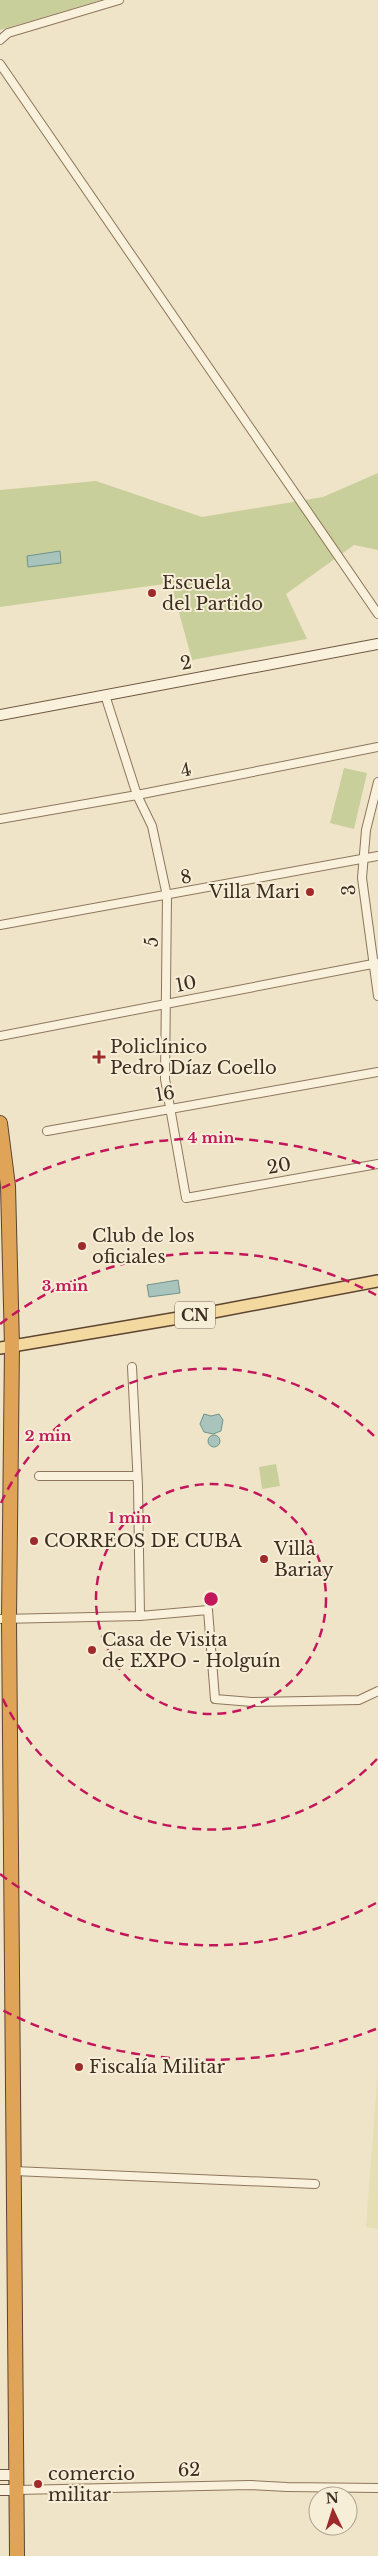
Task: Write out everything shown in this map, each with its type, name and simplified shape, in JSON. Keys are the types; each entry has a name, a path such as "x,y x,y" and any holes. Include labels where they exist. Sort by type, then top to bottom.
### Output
{"highway":[{"path":"0,1123 8,1186 5,1619 14,2171 17,2556"}],"main road":[{"name":"CN","path":"6,1347 208,1313 378,1281"}],"street":[{"path":"0,40 8,33 119,0"},
{"path":"0,64 378,614"},
{"name":"2","path":"0,715 378,644"},
{"name":"5","path":"105,695 137,795 152,826 167,896 165,1078 186,1198"},
{"name":"4","path":"0,819 137,795 378,747"},
{"name":"3","path":"378,782 366,830 362,878 378,996"},
{"name":"8","path":"0,925 378,856"},
{"name":"10","path":"0,1036 375,963"},
{"name":"16","path":"47,1131 378,1072"},
{"name":"20","path":"186,1198 378,1164"},
{"path":"132,1367 140,1616"},
{"path":"39,1476 137,1476"},
{"path":"5,1619 140,1616 208,1610 214,1699 252,1702 359,1700 378,1692"},
{"path":"14,2171 315,2184"},
{"path":"0,2475 16,2475"},
{"name":"62","path":"0,2490 250,2485 378,2488"}],"shaded area":[{"path":"378,2068 378,2229 366,2227"}],"green space":[{"path":"0,0 101,0 0,30"},
{"name":"Escuela del Partido","path":"378,473 378,550 354,545 286,594 307,639 192,660 171,583 0,607 0,490 96,481 202,517 323,497"},
{"path":"344,768 367,773 354,829 330,823"},
{"path":"276,1464 280,1486 262,1489 259,1467"}],"water":[{"path":"60,551 61,563 28,567 27,556"},
{"path":"178,1280 180,1293 149,1297 147,1285"},
{"path":"204,1414 211,1416 219,1414 223,1420 221,1431 213,1434 204,1432 200,1424"},
{"path":"212,1435 216,1435 220,1441 216,1447 212,1447 208,1443 208,1439"}],"place":[{"name":"Escuela del Partido","path":"152,593"},
{"name":"Villa Mari","path":"310,892"},
{"name":"Policlínico Pedro Díaz Coello","path":"99,1057"},
{"name":"Club de los oficiales","path":"82,1246"},
{"name":"CORREOS DE CUBA","path":"34,1541"},
{"name":"Villa Bariay","path":"264,1559"},
{"name":"Casa de Visita de EXPO - Holguín","path":"92,1650"},
{"name":"Fiscalía Militar","path":"79,2067"},
{"name":"comercio militar","path":"38,2484"}]}
